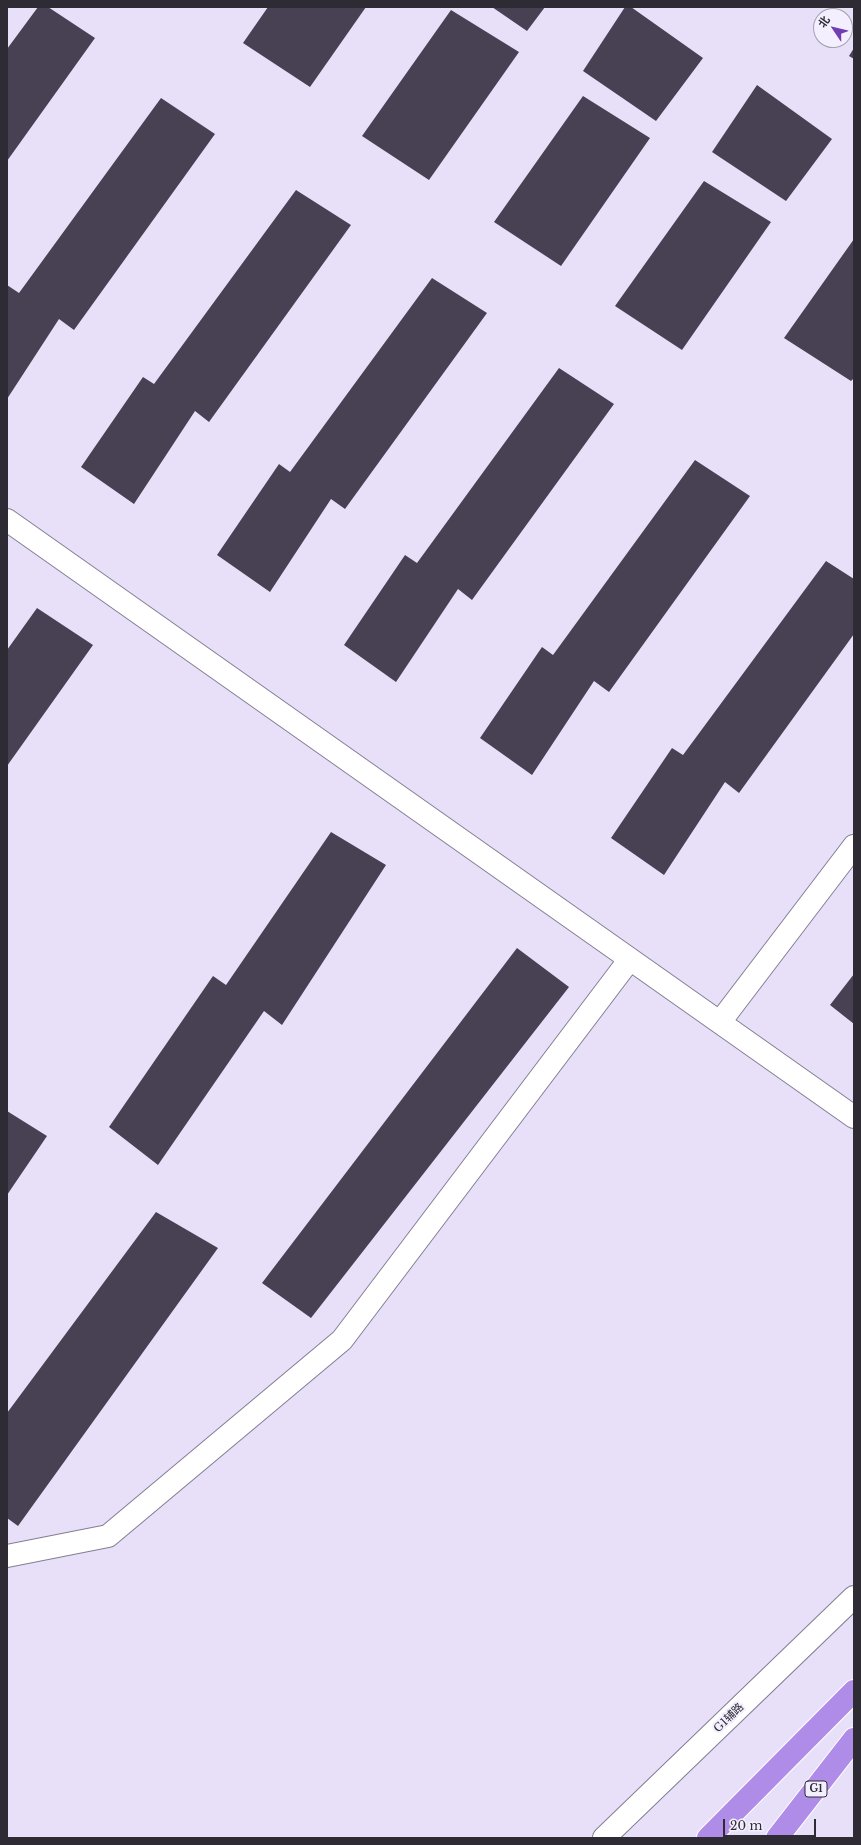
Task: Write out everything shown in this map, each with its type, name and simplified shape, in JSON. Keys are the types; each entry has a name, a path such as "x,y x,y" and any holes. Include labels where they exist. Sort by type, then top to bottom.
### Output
{"highway":[{"path":"708,1838 854,1691"},
{"name":"G1","path":"777,1838 854,1739"}],"street":[{"path":"7,520 854,1117"},
{"path":"720,1022 854,846"},
{"path":"7,1556 108,1536 342,1340 630,959"},
{"name":"G1辅路","path":"604,1838 854,1597"}],"building":[{"path":"38,7 48,7 95,38 7,161 7,49"},
{"path":"268,7 366,7 310,87 243,43"},
{"path":"492,7 545,7 527,31"},
{"path":"625,7 631,7 703,58 656,121 583,71"},
{"path":"451,10 519,52 429,180 362,136"},
{"path":"854,48 854,59 849,56"},
{"path":"757,85 832,139 786,201 712,152"},
{"path":"583,96 650,138 561,266 494,222"},
{"path":"161,98 215,134 74,330 59,319 7,399 7,285 19,293"},
{"path":"704,181 771,222 682,350 615,306"},
{"path":"296,190 351,225 209,422 195,411 134,504 81,467 143,377 154,384"},
{"path":"854,239 854,378 851,381 784,338"},
{"path":"432,278 487,313 345,509 331,499 270,592 217,555 279,464 290,472"},
{"path":"559,368 614,404 472,600 458,589 396,682 344,645 405,555 417,563"},
{"path":"695,460 750,496 609,692 594,681 532,775 480,738 542,647 553,655"},
{"path":"826,561 854,579 854,634 739,793 725,782 664,875 611,838 672,748 683,755"},
{"path":"37,608 93,645 7,766 7,650"},
{"path":"331,832 386,865 282,1025 264,1011 158,1165 109,1127 213,976 226,985"},
{"path":"517,948 569,987 311,1318 262,1283"},
{"path":"854,974 854,1024 830,1005"},
{"path":"7,1111 47,1136 7,1195"},
{"path":"156,1212 218,1248 18,1526 7,1518 7,1413"}]}
